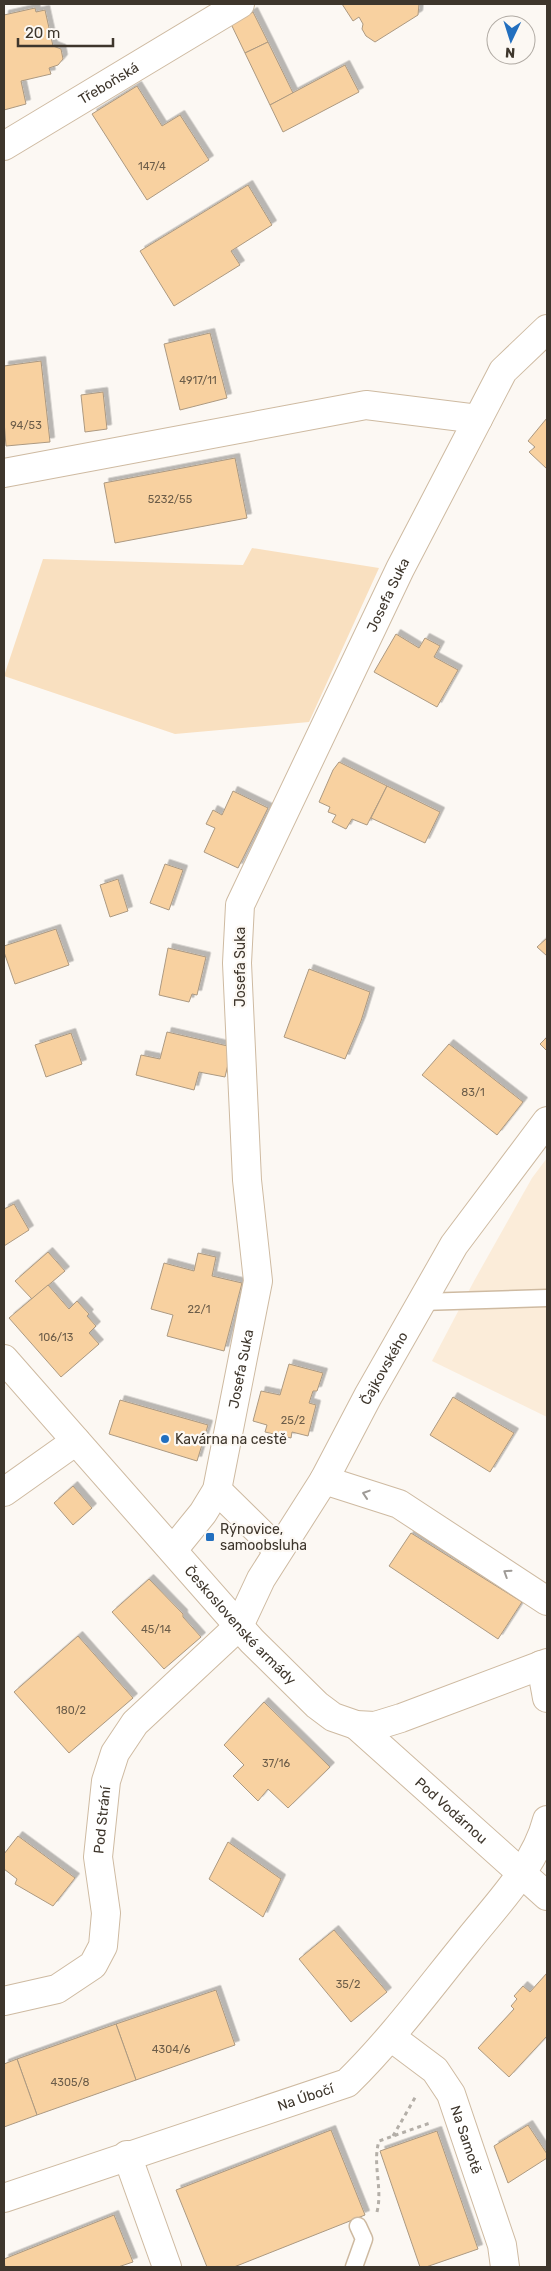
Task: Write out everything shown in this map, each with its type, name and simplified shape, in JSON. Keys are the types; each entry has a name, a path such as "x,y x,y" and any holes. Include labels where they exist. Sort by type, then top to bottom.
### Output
{"street":[{"name":"Třeboňská","path":"4,146 240,4"},
{"name":"Josefa Suka","path":"173,1550 203,1513 217,1490 258,1281 246,1170 238,963 240,905 400,569 503,371 547,329"},
{"path":"4,474 366,406 478,419"},
{"name":"Čajkovského","path":"239,1626 261,1579 324,1480 368,1396 454,1245 547,1121"},
{"name":"Československé armády","path":"4,1359 239,1626 317,1705 333,1717 356,1725 374,1726 401,1718 544,1664"},
{"path":"4,1492 76,1441"},
{"path":"324,1480 399,1504 547,1601"},
{"path":"217,1490 278,1550"},
{"name":"Pod Strání","path":"4,2001 57,1989 94,1964 103,1946 106,1913 98,1857 106,1781 115,1753 135,1723 239,1626"},
{"path":"544,1664 547,1698"},
{"name":"Pod Vodárnou","path":"356,1725 523,1872 547,1896"},
{"name":"Na Úbočí","path":"4,2198 127,2155 347,2083 391,2038 523,1872 545,1829 547,1820"},
{"name":"Na Samotě","path":"391,2038 435,2070 452,2094 502,2245 505,2267"},
{"path":"127,2155 167,2267"}],"lane":[{"path":"421,1302 547,1298"},
{"path":"354,2267 361,2233"}],"path":[{"path":"393,2136 420,2088 424,2062"},
{"path":"361,2233 376,2220 380,2201 375,2153 379,2141 458,2114"}],"shaded area":[{"path":"252,548 379,568 309,722 175,734 4,676 43,559 243,565"},
{"path":"547,1158 547,1417 432,1361 474,1281 532,1178"}],"building":[{"path":"342,4 419,4 418,15 375,42 366,36 359,17 353,21"},
{"path":"35,8 36,12 45,10 53,46 61,49 63,59 58,65 49,68 51,74 21,81 26,104 4,110 4,15"},
{"path":"253,12 268,42 245,53 231,24"},
{"path":"268,42 293,93 270,105 245,53"},
{"path":"345,65 359,92 283,132 270,105"},
{"path":"137,86 162,126 180,115 209,160 147,200 92,114"},
{"path":"248,185 272,225 231,251 240,265 174,306 140,251"},
{"path":"210,333 227,398 180,410 164,344"},
{"path":"41,361 50,442 6,446 4,366"},
{"path":"103,392 107,429 85,432 81,395"},
{"path":"547,418 547,469 529,452 535,447 528,441"},
{"path":"235,458 247,518 115,543 104,483"},
{"path":"396,634 419,648 425,638 440,646 434,657 458,670 437,707 374,672"},
{"path":"339,762 387,786 367,825 352,819 346,829 332,822 336,815 328,812 330,807 319,802 333,770"},
{"path":"387,786 440,812 425,843 371,818"},
{"path":"233,791 268,808 238,868 204,852 215,828 206,824 213,810 222,815"},
{"path":"165,864 183,870 169,910 150,903"},
{"path":"118,879 128,911 110,917 100,885"},
{"path":"56,929 69,965 15,984 4,952 4,946"},
{"path":"547,938 547,956 537,947"},
{"path":"168,948 206,957 197,995 192,994 189,1002 159,995"},
{"path":"309,969 370,992 361,1021 345,1059 284,1037"},
{"path":"167,1032 232,1047 225,1077 199,1072 194,1090 136,1075 141,1055 160,1059"},
{"path":"71,1033 82,1064 46,1077 35,1045"},
{"path":"547,1037 547,1051 540,1044"},
{"path":"449,1044 523,1102 497,1135 422,1075"},
{"path":"14,1204 29,1230 4,1246 4,1209"},
{"path":"48,1252 65,1271 32,1299 15,1281"},
{"path":"198,1253 216,1257 212,1276 242,1283 224,1351 167,1336 173,1315 151,1309 164,1263 194,1271"},
{"path":"48,1285 69,1309 77,1301 89,1314 87,1316 96,1326 89,1333 99,1344 61,1377 9,1318"},
{"path":"289,1364 323,1373 317,1391 313,1391 309,1403 316,1405 308,1436 292,1432 291,1438 265,1432 267,1425 253,1421 261,1391 280,1395"},
{"path":"453,1397 514,1433 490,1472 430,1435"},
{"path":"120,1400 208,1425 197,1461 109,1434"},
{"path":"73,1486 92,1508 73,1525 54,1503"},
{"path":"411,1533 522,1602 498,1639 389,1566"},
{"path":"149,1579 183,1614 183,1617 201,1637 164,1669 112,1612"},
{"path":"78,1636 133,1698 69,1753 14,1692"},
{"path":"264,1702 330,1767 288,1808 268,1789 258,1801 233,1776 244,1765 224,1745"},
{"path":"18,1836 75,1878 53,1906 15,1884 17,1879 4,1869 4,1854"},
{"path":"228,1842 281,1879 263,1917 209,1879"},
{"path":"334,1930 387,1992 351,2022 299,1959"},
{"path":"547,1973 547,2036 509,2077 478,2048 514,2009 511,2006 517,1999 514,1996 523,1986 530,1992"},
{"path":"216,1990 235,2045 136,2080 116,2024"},
{"path":"116,2024 136,2080 37,2115 17,2059"},
{"path":"17,2059 37,2115 4,2127 4,2064"},
{"path":"528,2125 547,2154 547,2158 508,2183 494,2146"},
{"path":"331,2130 365,2215 234,2267 207,2267 176,2190"},
{"path":"437,2131 478,2249 426,2267 420,2267 380,2151"},
{"path":"114,2215 133,2262 118,2267 5,2267 4,2259"}],"place":[{"name":"Kavárna na cestě","path":"165,1439"},
{"name":"Rýnovice, samoobsluha","path":"210,1537"}]}
